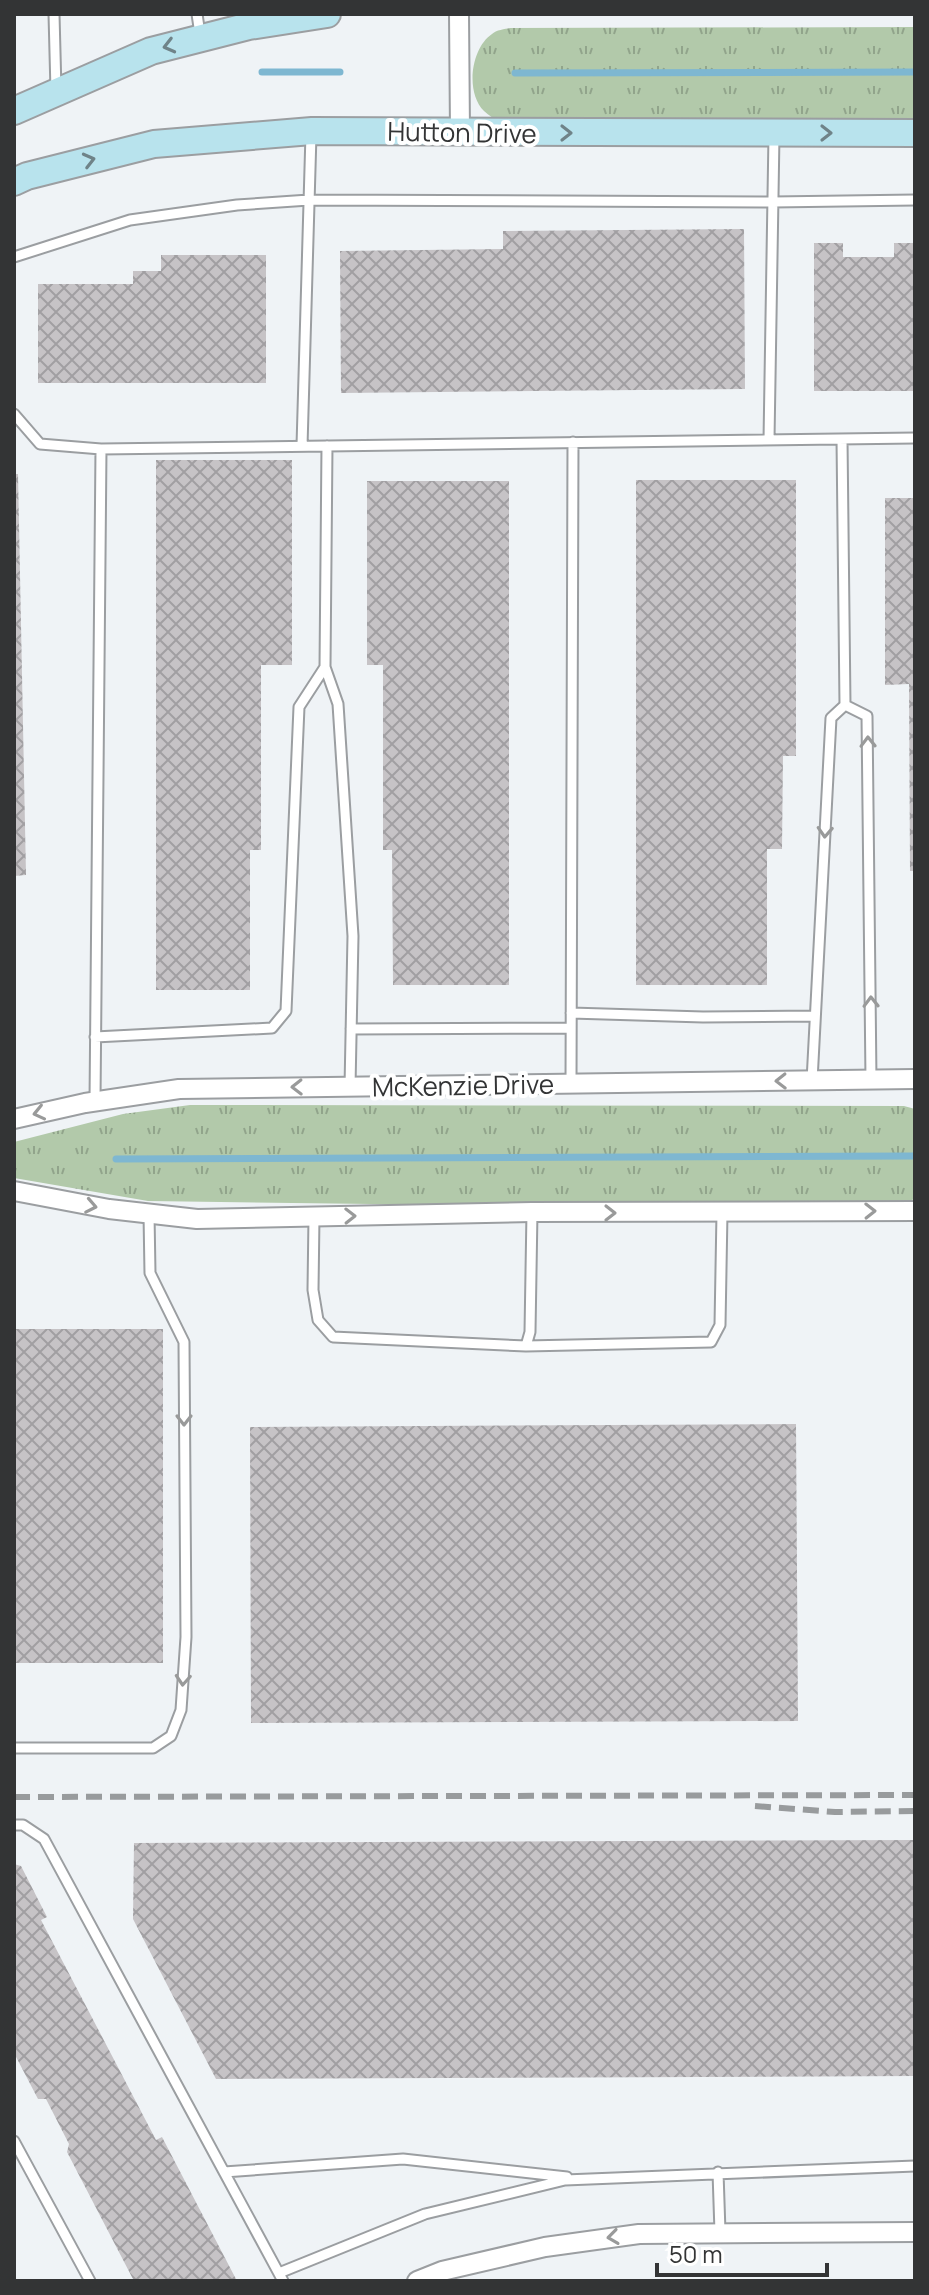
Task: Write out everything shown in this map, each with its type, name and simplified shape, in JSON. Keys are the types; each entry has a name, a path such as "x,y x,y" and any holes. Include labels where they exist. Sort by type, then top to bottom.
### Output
{"street":[{"path":"14,111 151,51 199,26 249,26 327,14"},
{"path":"459,14 460,132"},
{"name":"Hutton Drive","path":"14,182 154,144 312,131 915,133"},
{"name":"McKenzie Drive","path":"14,1119 95,1101 179,1089 915,1079"},
{"path":"14,1191 109,1209 197,1219 532,1212 915,1211"},
{"path":"417,2281 442,2271 545,2247 639,2234 915,2232"}],"lane":[{"path":"54,14 56,93"},
{"path":"302,446 312,131"},
{"path":"769,440 774,133"},
{"path":"14,257 130,220 237,205 309,200 915,200"},
{"path":"14,414 40,444 101,449 915,438"},
{"path":"812,1081 831,718 845,705 842,439"},
{"path":"571,1084 573,442"},
{"path":"327,446 325,667 338,704 353,936 350,1087"},
{"path":"95,1101 101,449"},
{"path":"95,1037 272,1028 286,1011 299,707 325,667"},
{"path":"845,705 867,716 871,1080"},
{"path":"571,1013 815,1016"},
{"path":"351,1029 571,1028"},
{"path":"526,1346 530,1332 532,1212"},
{"path":"314,1217 313,1290 318,1320 333,1337 526,1346 711,1342 720,1325 722,1213"},
{"path":"14,1748 153,1748 171,1736 181,1710 186,1637 184,1342 150,1273 149,1214"},
{"path":"14,1825 23,1825 44,1839 281,2277 425,2214 565,2180 915,2166"},
{"path":"14,2141 90,2281"},
{"path":"224,2172 403,2159 582,2179"},
{"path":"718,2172 720,2232"}],"green space":[{"path":"915,27 915,123 500,123 478,103 474,93 473,71 479,49 496,32 510,28"},
{"path":"190,1105 904,1106 915,1109 915,1199 902,1203 449,1205 148,1201 14,1178 14,1142 123,1114"}],"building":[{"path":"744,229 745,389 341,393 340,251 503,249 503,231"},
{"path":"814,243 843,243 843,257 894,257 894,243 915,243 915,391 814,391"},
{"path":"161,255 266,255 266,383 38,383 38,284 133,284 133,271 161,271"},
{"path":"156,460 292,460 292,665 261,665 261,850 250,850 250,990 156,990"},
{"path":"14,474 18,474 26,875 14,876"},
{"path":"636,480 796,480 796,756 783,756 782,849 767,849 767,985 636,985"},
{"path":"367,481 509,481 509,985 393,985 392,850 383,850 383,665 367,665"},
{"path":"885,498 915,498 915,871 910,871 909,684 885,685"},
{"path":"14,1329 163,1329 163,1663 14,1663"},
{"path":"796,1424 798,1721 251,1723 250,1427"},
{"path":"915,1840 915,2076 216,2079 133,1919 134,1843"},
{"path":"14,1864 21,1866 47,1917 41,1920 156,2140 162,2137 237,2281 134,2281 67,2152 69,2144 46,2099 38,2099 14,2053"}],"waterway":[{"path":"262,72 340,72"},
{"path":"515,73 915,72"},
{"path":"116,1159 915,1156"}],"railway":[{"path":"14,1797 915,1795"},
{"path":"755,1806 835,1812 915,1811"}]}
